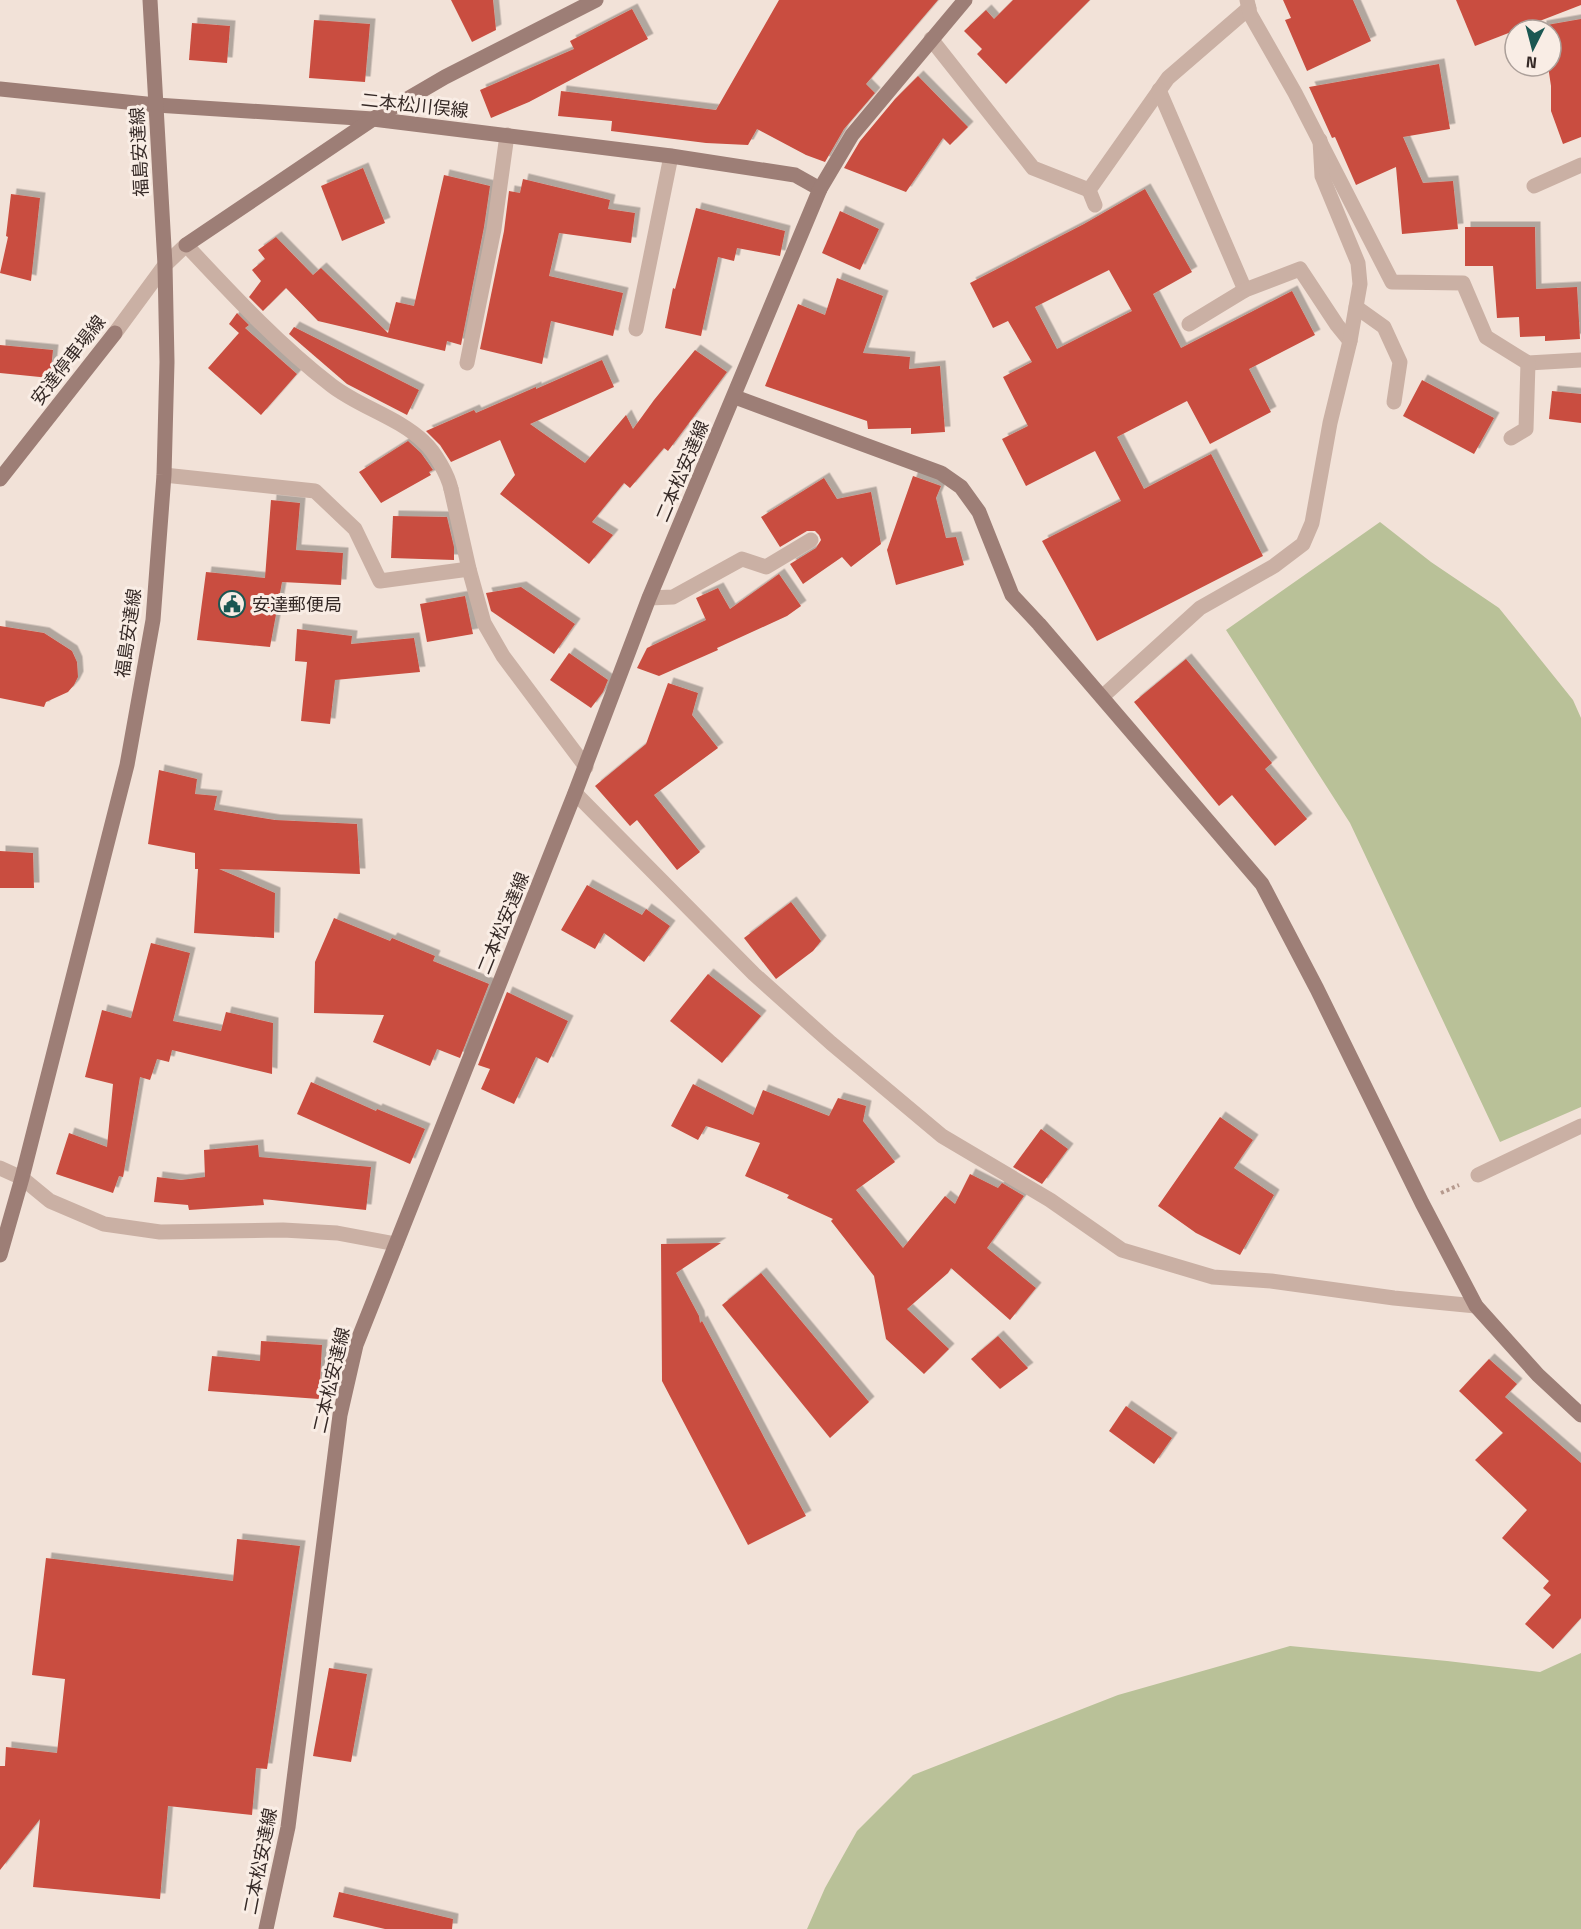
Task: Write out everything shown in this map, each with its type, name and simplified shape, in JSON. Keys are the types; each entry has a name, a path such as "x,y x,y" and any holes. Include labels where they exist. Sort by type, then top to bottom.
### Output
{"main road":[{"name":"福島安達線","path":"0,1256 127,765 153,620 164,475 167,362 165,265 150,0"},
{"path":"186,245 373,119 445,77 596,0"},
{"name":"二本松安達線","path":"267,1929 288,1827 340,1415 356,1345 586,767 649,598 820,189 852,135 965,0"},
{"name":"二本松川俣線","path":"0,89 156,105 373,119 507,135 795,175 820,189"},
{"name":"安達停車場線","path":"0,478 115,333"},
{"path":"735,396 941,474 961,487 979,512 1012,596 1039,624 1262,884 1476,1306 1538,1375 1581,1415"}],"street":[{"path":"1089,190 1168,78 1248,4"},
{"path":"1248,4 1250,14 1320,140 1392,282 1463,283 1486,337 1528,363 1581,360"},
{"path":"932,39 1033,168 1089,190 1095,205"},
{"path":"1159,90 1245,290"},
{"path":"467,363 494,229 507,135"},
{"path":"1102,697 1200,608 1274,566 1303,544 1312,523 1329,423 1350,341 1360,284 1358,263 1322,176 1320,140"},
{"path":"636,329 671,156"},
{"path":"1534,186 1581,165"},
{"path":"186,245 258,321 332,386 400,425 425,443 449,478 469,569 484,623 503,656 586,767"},
{"name":"安達停車場線","path":"115,333 165,265 186,245"},
{"path":"1189,324 1245,290 1300,269 1336,325 1350,341"},
{"path":"1356,307 1384,327 1400,362 1394,402"},
{"path":"1511,438 1526,429 1528,363"},
{"path":"164,475 315,491 355,529 380,581 469,569"},
{"path":"649,598 673,597 742,559 766,567 811,540"},
{"path":"575,793 754,974 831,1043 942,1136 1050,1200 1122,1250 1213,1277 1271,1281 1394,1298 1476,1306"},
{"path":"1478,1175 1581,1126"},
{"path":"0,1168 22,1178 50,1202 104,1224 160,1232 283,1230 326,1233 396,1244"}],"path":[{"path":"1422,1203 1478,1175"}],"green space":[{"path":"1380,522 1431,562 1499,608 1573,700 1581,718 1581,1107 1500,1142 1350,823 1226,630"},
{"path":"1290,1646 1540,1672 1581,1653 1581,1929 807,1929 825,1888 857,1831 913,1775 1118,1695"}],"building":[{"path":"451,0 493,0 496,30 472,42"},
{"path":"779,0 938,0 866,84 875,93 844,129 825,162 806,155 757,129 748,145 706,143 611,131 612,121 558,116 561,91 716,110"},
{"path":"1013,0 1090,0 1006,84 977,54 982,49 964,31 986,10 994,19"},
{"path":"1283,0 1353,0 1371,41 1307,71 1285,20 1291,18"},
{"path":"1456,0 1581,0 1581,5 1547,18 1503,18 1503,35 1475,46"},
{"path":"632,9 648,39 529,102 491,118 480,90 574,49 570,41"},
{"path":"1581,19 1581,137 1563,144 1551,111 1550,78 1563,78 1563,22"},
{"path":"314,20 370,24 365,82 309,78"},
{"path":"192,23 230,26 227,63 189,60"},
{"path":"1439,64 1450,129 1403,137 1423,183 1453,181 1458,229 1402,234 1396,167 1356,185 1335,137 1332,138 1309,87"},
{"path":"918,76 968,127 950,145 943,138 906,192 844,168 860,141 895,99"},
{"path":"363,168 385,223 342,241 321,186"},
{"path":"444,175 490,186 461,345 447,341 445,351 318,321 286,288 263,311 249,297 261,281 252,270 265,259 258,250 276,237 313,275 321,268 388,333 396,302 414,306"},
{"path":"523,179 610,200 608,209 635,213 631,243 559,233 549,276 623,293 613,336 551,321 542,364 480,349 504,231 509,191 520,193"},
{"path":"1145,189 1192,272 1153,294 1181,348 1292,291 1315,335 1249,369 1271,412 1210,444 1187,401 1117,437 1144,489 1211,454 1263,556 1097,641 1042,541 1121,501 1095,451 1026,486 1002,439 1028,426 1003,377 1032,362 1008,321 993,328 970,283 1084,224","holes":["1109,270 1132,311 1057,349 1035,307"]},
{"path":"11,194 40,198 31,281 0,273 8,237 6,236"},
{"path":"696,208 785,231 780,256 737,248 734,261 718,257 701,336 665,328 673,288 675,289"},
{"path":"840,211 879,229 860,270 822,253"},
{"path":"1465,227 1535,227 1536,289 1577,287 1580,339 1545,341 1545,336 1520,337 1519,317 1497,318 1493,266 1465,266"},
{"path":"837,278 883,296 863,353 910,357 909,369 940,366 945,432 911,434 911,428 868,429 867,421 765,386 798,304 825,315"},
{"path":"237,313 249,325 245,328 297,374 261,415 208,368 239,333 229,324"},
{"path":"294,327 419,390 407,415 347,384 289,334"},
{"path":"0,345 53,350 50,378 0,373"},
{"path":"695,350 727,372 668,451 664,448 630,488 624,483 592,522 613,535 589,564 500,494 515,475 500,440 451,462 440,445 426,431 474,410 476,413 536,387 536,389 602,360 614,387 530,424 585,463 626,415 633,429"},
{"path":"1422,380 1494,418 1474,454 1403,416"},
{"path":"1552,391 1581,394 1581,423 1549,419"},
{"path":"408,441 421,453 433,470 429,472 431,475 381,503 359,472"},
{"path":"913,476 941,486 936,498 946,538 956,537 964,565 896,585 887,550"},
{"path":"824,478 837,499 871,492 881,544 851,567 842,557 803,584 790,564 816,548 821,540 819,535 815,531 807,531 780,547 761,517"},
{"path":"271,500 300,503 296,550 343,553 341,585 282,582 270,647 197,640 206,572 265,578"},
{"path":"393,516 447,517 454,547 454,560 391,558"},
{"path":"779,574 801,606 787,616 659,676 637,668 647,648 706,620 696,598 718,588 730,609"},
{"path":"521,587 575,624 554,654 491,611 486,593"},
{"path":"465,596 473,634 427,642 420,604"},
{"path":"0,626 44,633 72,651 77,662 78,677 68,692 46,702 44,707 0,698"},
{"path":"297,629 352,636 351,644 414,638 420,672 335,680 330,724 301,721 307,662 295,661"},
{"path":"569,653 608,680 603,692 591,708 550,680"},
{"path":"1186,659 1272,763 1265,769 1307,819 1275,846 1232,795 1219,806 1134,702"},
{"path":"668,683 698,693 692,715 718,748 654,795 700,852 677,870 637,820 630,826 595,786 646,744"},
{"path":"159,770 197,779 195,794 217,796 214,810 275,820 357,824 360,874 219,869 275,893 274,938 194,933 198,869 195,869 195,853 148,844"},
{"path":"0,851 33,853 34,888 0,888"},
{"path":"587,885 642,915 646,909 670,926 644,962 604,933 595,949 561,930"},
{"path":"791,902 821,941 813,951 776,979 744,938"},
{"path":"334,918 390,941 392,938 435,956 433,961 489,984 460,1058 437,1049 430,1066 373,1042 384,1015 314,1013 315,962"},
{"path":"151,943 190,953 173,1021 221,1031 226,1012 273,1023 272,1074 172,1050 169,1062 157,1059 150,1080 140,1077 123,1177 119,1176 113,1193 56,1174 69,1133 107,1147 113,1084 85,1077 102,1010 131,1018"},
{"path":"708,974 761,1016 722,1063 670,1021"},
{"path":"507,992 568,1021 548,1063 536,1057 514,1104 481,1089 490,1069 478,1065"},
{"path":"311,1082 376,1111 377,1109 425,1129 410,1164 297,1114"},
{"path":"693,1084 753,1115 763,1090 829,1116 838,1098 866,1106 863,1121 895,1162 856,1190 903,1248 945,1196 955,1204 970,1174 998,1188 1002,1183 1024,1196 987,1248 1036,1288 1010,1320 951,1268 907,1309 949,1349 924,1374 886,1339 874,1276 831,1221 833,1219 787,1198 789,1195 745,1176 760,1143 706,1126 698,1140 671,1126"},
{"path":"1220,1117 1253,1140 1234,1168 1274,1195 1240,1255 1196,1233 1158,1206"},
{"path":"1041,1129 1068,1149 1042,1184 1013,1167"},
{"path":"258,1145 259,1157 371,1167 366,1210 263,1199 264,1205 189,1210 188,1205 154,1202 157,1177 181,1180 205,1177 204,1150"},
{"path":"721,1243 676,1273 699,1316 700,1323 702,1321 806,1516 748,1545 662,1381 661,1244"},
{"path":"761,1273 869,1402 830,1438 722,1305"},
{"path":"998,1336 1028,1368 1000,1389 971,1359"},
{"path":"261,1341 322,1345 319,1399 208,1391 212,1356 260,1361"},
{"path":"1489,1359 1517,1384 1505,1397 1581,1463 1581,1618 1553,1649 1525,1624 1551,1595 1543,1588 1549,1581 1502,1538 1527,1510 1475,1460 1503,1433 1459,1391"},
{"path":"1126,1406 1172,1438 1154,1464 1109,1431"},
{"path":"237,1539 300,1546 267,1769 256,1768 252,1815 168,1806 160,1899 33,1887 40,1819 0,1870 0,1766 5,1766 6,1747 57,1753 65,1679 32,1675 46,1558 233,1581"},
{"path":"329,1668 367,1674 351,1762 313,1756"},
{"path":"339,1892 453,1919 452,1929 385,1929 333,1917"}],"place":[{"name":"安達郵便局","path":"232,604"}]}
